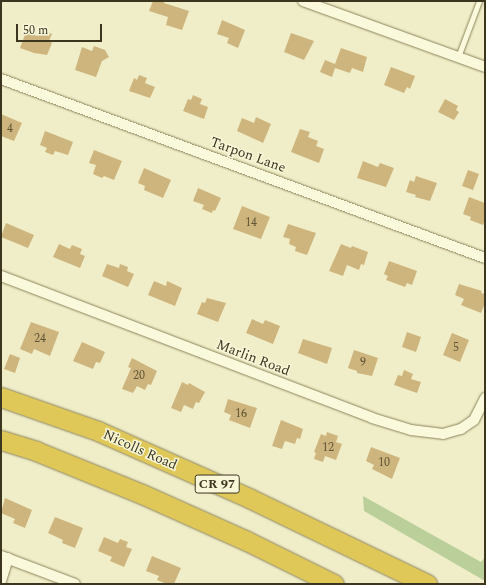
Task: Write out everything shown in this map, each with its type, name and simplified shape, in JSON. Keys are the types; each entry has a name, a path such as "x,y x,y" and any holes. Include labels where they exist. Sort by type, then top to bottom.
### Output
{"highway":[{"name":"Nicolls Road","path":"1,397 106,434 249,498 427,584"},
{"name":"CR 97","path":"1,440 36,451 142,494 248,541 334,584"}],"street":[{"path":"303,1 485,67"},
{"name":"Tarpon Lane","path":"1,79 485,258"},
{"name":"Marlin Road","path":"1,276 372,418 411,430 443,434 461,429 474,420 485,398"},
{"path":"1,581 5,557 75,584"}],"lane":[{"path":"458,57 479,1"}],"green space":[{"path":"363,496 481,562 485,557 485,581 364,511"}],"building":[{"path":"153,1 164,1 164,3 189,11 182,30 166,25 168,17 149,11"},
{"path":"222,20 245,30 238,48 227,43 229,38 217,34"},
{"path":"39,29 52,34 49,41 52,43 47,55 34,53 20,48 26,32 37,36"},
{"path":"291,33 314,41 304,60 284,52"},
{"path":"94,46 105,50 109,57 102,61 96,77 75,70 82,47 92,51"},
{"path":"341,48 367,57 363,72 352,68 350,73 335,68 332,77 320,72 325,60 335,64"},
{"path":"391,67 415,76 410,89 407,87 404,93 384,85"},
{"path":"139,75 147,78 145,83 155,87 150,98 129,91 134,78 137,80"},
{"path":"193,95 202,99 200,104 208,107 204,119 183,111 188,99 191,100"},
{"path":"445,99 458,106 456,110 459,112 454,120 438,112"},
{"path":"1,114 22,123 14,141 1,136"},
{"path":"256,117 271,124 263,143 237,131 242,118 254,123"},
{"path":"300,129 310,132 308,137 318,141 316,146 324,149 319,163 291,152"},
{"path":"45,131 73,142 68,155 55,151 53,155 45,152 47,148 40,145"},
{"path":"94,150 122,161 114,180 104,176 102,178 93,174 96,165 89,163"},
{"path":"363,161 378,167 380,163 394,168 386,187 357,178"},
{"path":"144,168 171,180 163,198 144,190 145,186 138,183"},
{"path":"468,170 479,174 473,190 462,186"},
{"path":"416,176 437,183 430,201 415,197 416,195 406,192 410,180 414,182"},
{"path":"198,188 221,198 215,211 213,210 212,213 202,209 204,205 193,201"},
{"path":"469,197 485,203 485,220 483,225 470,220 471,217 463,214"},
{"path":"242,206 270,217 261,239 233,229"},
{"path":"6,223 34,235 28,248 1,237"},
{"path":"288,224 316,233 307,255 295,251 296,247 289,244 290,239 283,237"},
{"path":"59,244 70,249 72,245 82,249 80,254 85,256 80,268 53,257"},
{"path":"341,244 351,248 352,246 368,252 364,265 361,264 359,270 347,265 343,276 329,271"},
{"path":"389,261 417,271 412,285 407,283 405,287 386,280 388,276 384,274"},
{"path":"107,264 119,268 120,264 128,267 127,271 134,274 128,287 102,276"},
{"path":"154,281 166,286 167,281 182,288 175,306 148,295"},
{"path":"459,284 482,291 481,293 485,294 485,303 481,313 461,305 464,299 455,295"},
{"path":"207,298 226,303 218,322 197,314 202,302 205,303"},
{"path":"252,319 263,324 265,320 280,326 273,344 246,333"},
{"path":"31,322 59,332 50,356 34,349 32,354 20,349"},
{"path":"407,332 421,337 416,352 402,347"},
{"path":"452,333 469,340 460,362 443,355"},
{"path":"303,339 332,348 327,364 298,353"},
{"path":"82,342 105,352 100,363 96,362 93,369 73,361"},
{"path":"354,350 378,358 372,376 357,373 357,371 348,368"},
{"path":"10,354 20,358 15,373 4,369"},
{"path":"132,358 157,371 151,385 148,384 145,390 137,386 133,393 122,389 131,368 128,367"},
{"path":"404,370 413,374 411,379 421,382 417,393 394,385 398,375 402,376"},
{"path":"182,382 188,385 189,383 205,392 199,403 196,402 193,409 184,405 181,412 171,408"},
{"path":"228,399 257,408 250,428 229,420 231,415 224,412"},
{"path":"281,420 303,429 300,439 297,438 295,444 285,441 282,449 272,446"},
{"path":"327,432 338,436 336,442 342,444 336,460 325,456 323,462 314,459 316,453 314,452 321,434 326,436"},
{"path":"371,447 400,458 392,479 372,469 374,465 366,461"},
{"path":"5,498 32,510 25,528 13,523 15,519 1,513"},
{"path":"55,517 83,528 75,548 62,543 63,540 48,533"},
{"path":"104,537 118,543 120,539 128,542 126,547 132,549 124,567 110,561 112,557 98,551"},
{"path":"152,556 181,568 174,584 167,584 157,580 159,576 146,571"}]}
